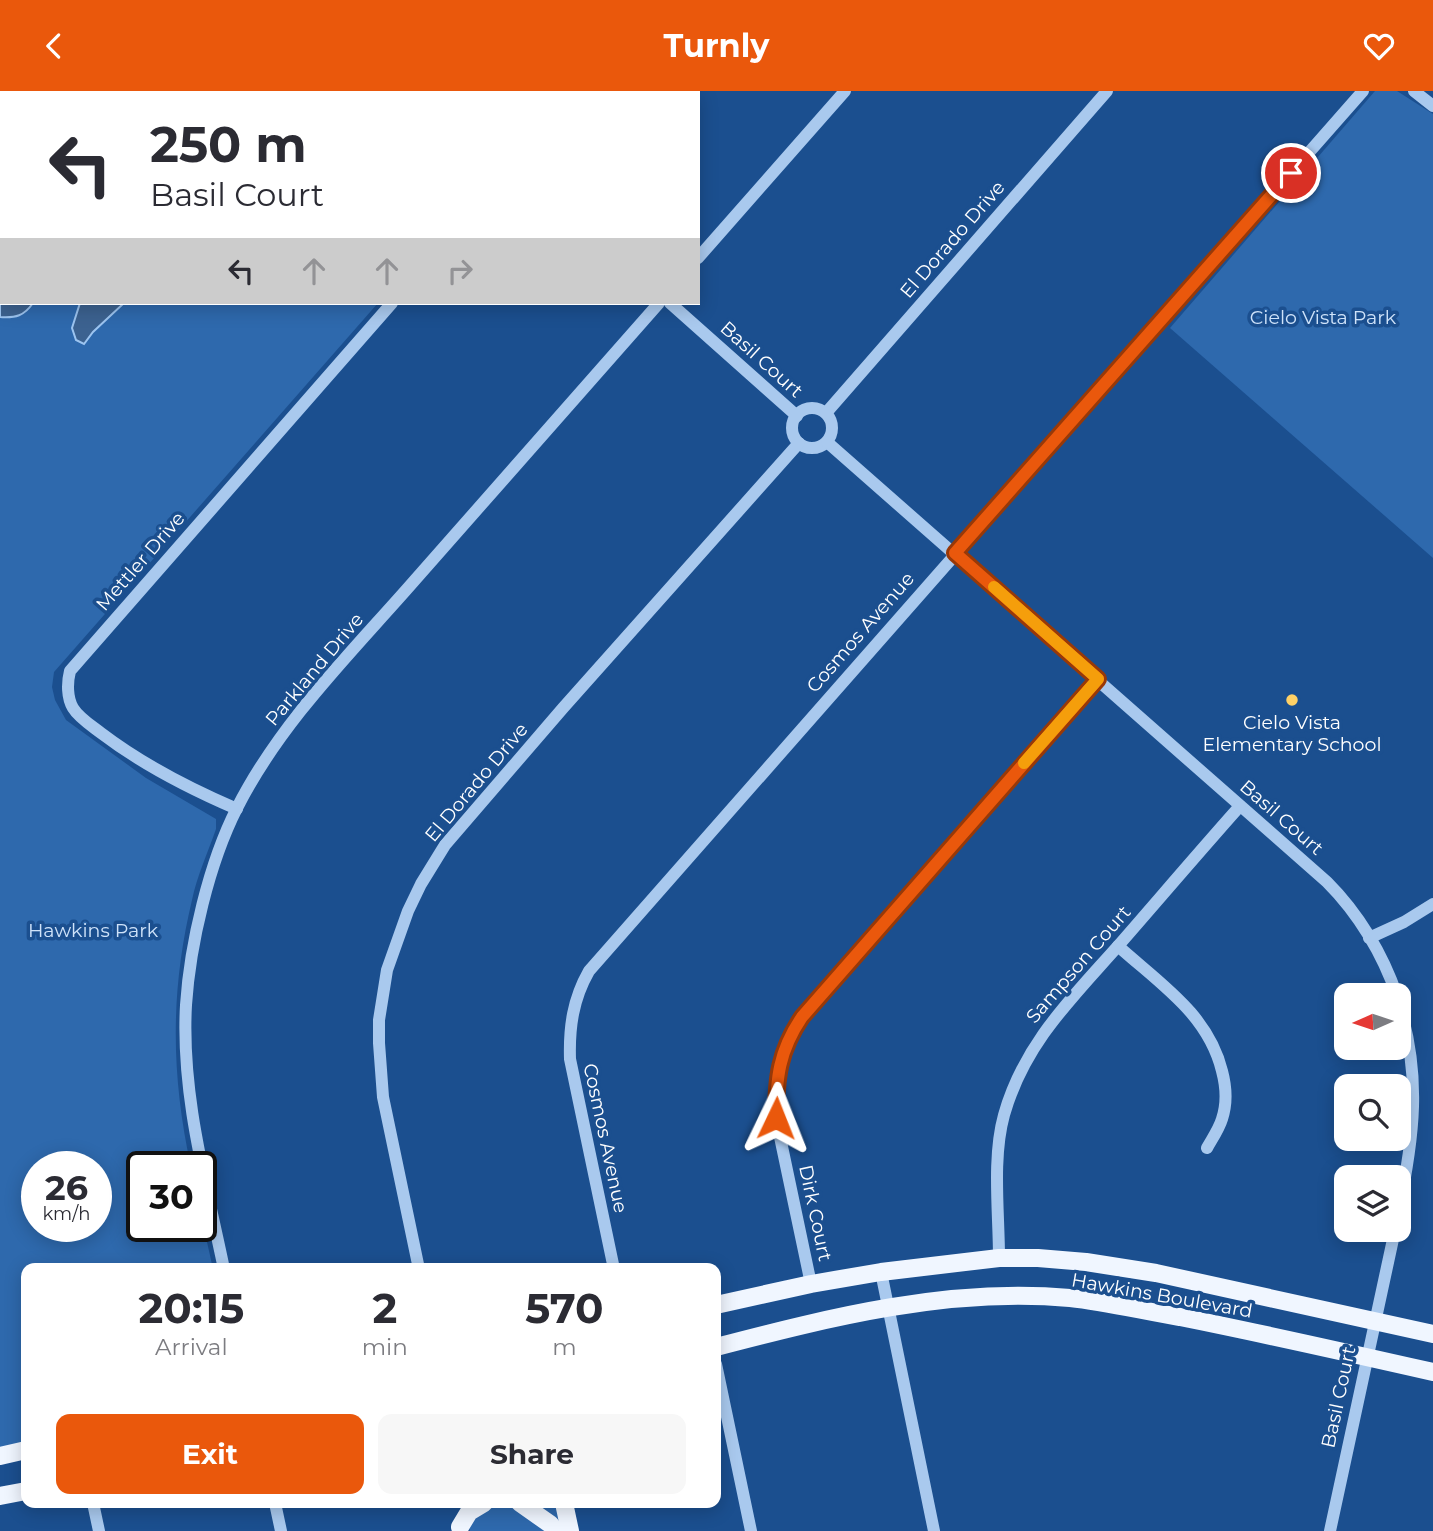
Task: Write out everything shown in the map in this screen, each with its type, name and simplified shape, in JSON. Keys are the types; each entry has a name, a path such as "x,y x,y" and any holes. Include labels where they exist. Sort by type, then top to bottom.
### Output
{"main road":[{"name":"Hawkins Boulevard","path":"721,1304 881,1272 999,1258 1086,1262 1156,1273 1433,1334"},
{"name":"Hawkins Boulevard","path":"721,1346 888,1307 963,1298 1070,1298 1213,1324 1433,1372"},
{"path":"0,1457 21,1451"},
{"path":"0,1496 21,1491"},
{"path":"456,1508 460,1529"},
{"path":"460,1529 469,1512 476,1508"},
{"path":"527,1508 550,1524 555,1531"},
{"path":"565,1508 570,1531"}],"street":[{"path":"700,256 845,91"},
{"name":"El Dorado Drive","path":"826,414 1107,91"},
{"name":"Cosmos Avenue","path":"613,1263 570,1059 569,1031 582,984 589,971 1363,91"},
{"path":"1414,91 1433,106"},
{"name":"Mettler Drive","path":"237,809 161,773 86,722 73,709 70,701 69,671 390,305"},
{"name":"Parkland Drive","path":"223,1263 192,1114 186,1032 188,981 194,944 215,862 237,809 296,715 657,305"},
{"name":"Basil Court","path":"672,305 797,416"},
{"path":"811,408 826,414 832,428 827,442 813,448 799,443 792,430 797,416 803,410 811,408"},
{"name":"Basil Court","path":"827,442 1327,882 1358,918 1390,983"},
{"name":"El Dorado Drive","path":"418,1263 383,1097 379,1043 379,1020 387,969 408,911 445,845 799,443"},
{"name":"Dirk Court","path":"811,1285 776,1118 777,1076 790,1035 849,962 1098,679"},
{"name":"Sampson Court","path":"999,1258 998,1148 1004,1116 1026,1059 1043,1031 1240,806"},
{"path":"1369,938 1404,922 1433,904"},
{"path":"1118,946 1186,1006 1212,1039 1225,1081 1225,1103 1222,1120 1207,1147"},
{"path":"1408,1165 1414,1118 1411,1055"},
{"name":"Basil Court","path":"1330,1531 1392,1242"},
{"path":"881,1272 934,1531"},
{"path":"721,1388 751,1531"},
{"path":"94,1508 99,1531"},
{"path":"276,1508 281,1531"}],"green space":[{"name":"Cielo Vista Park","path":"1375,91 1397,91 1433,114 1433,558 1170,328"},
{"name":"Hawkins Park","path":"0,305 376,305 54,672 52,687 55,700 66,720 146,778 216,819 216,829 192,900 177,1001 177,1066 188,1151 126,1151 126,1242 207,1242 212,1263 21,1263 21,1444 0,1448"},
{"path":"465,1508 561,1508 566,1531 470,1531"}],"shaded area":[{"path":"0,305 31,305 19,315 0,317"},
{"path":"79,305 122,305 84,344 76,340 72,328"}],"slow traffic":[{"path":"994,587 1098,679 1024,763"}],"place":[{"name":"Cielo Vista Elementary School","path":"1292,700"}],"route":[{"path":"776,1118 777,1076 782,1054 802,1017 1098,679 955,553 1291,173"}]}
